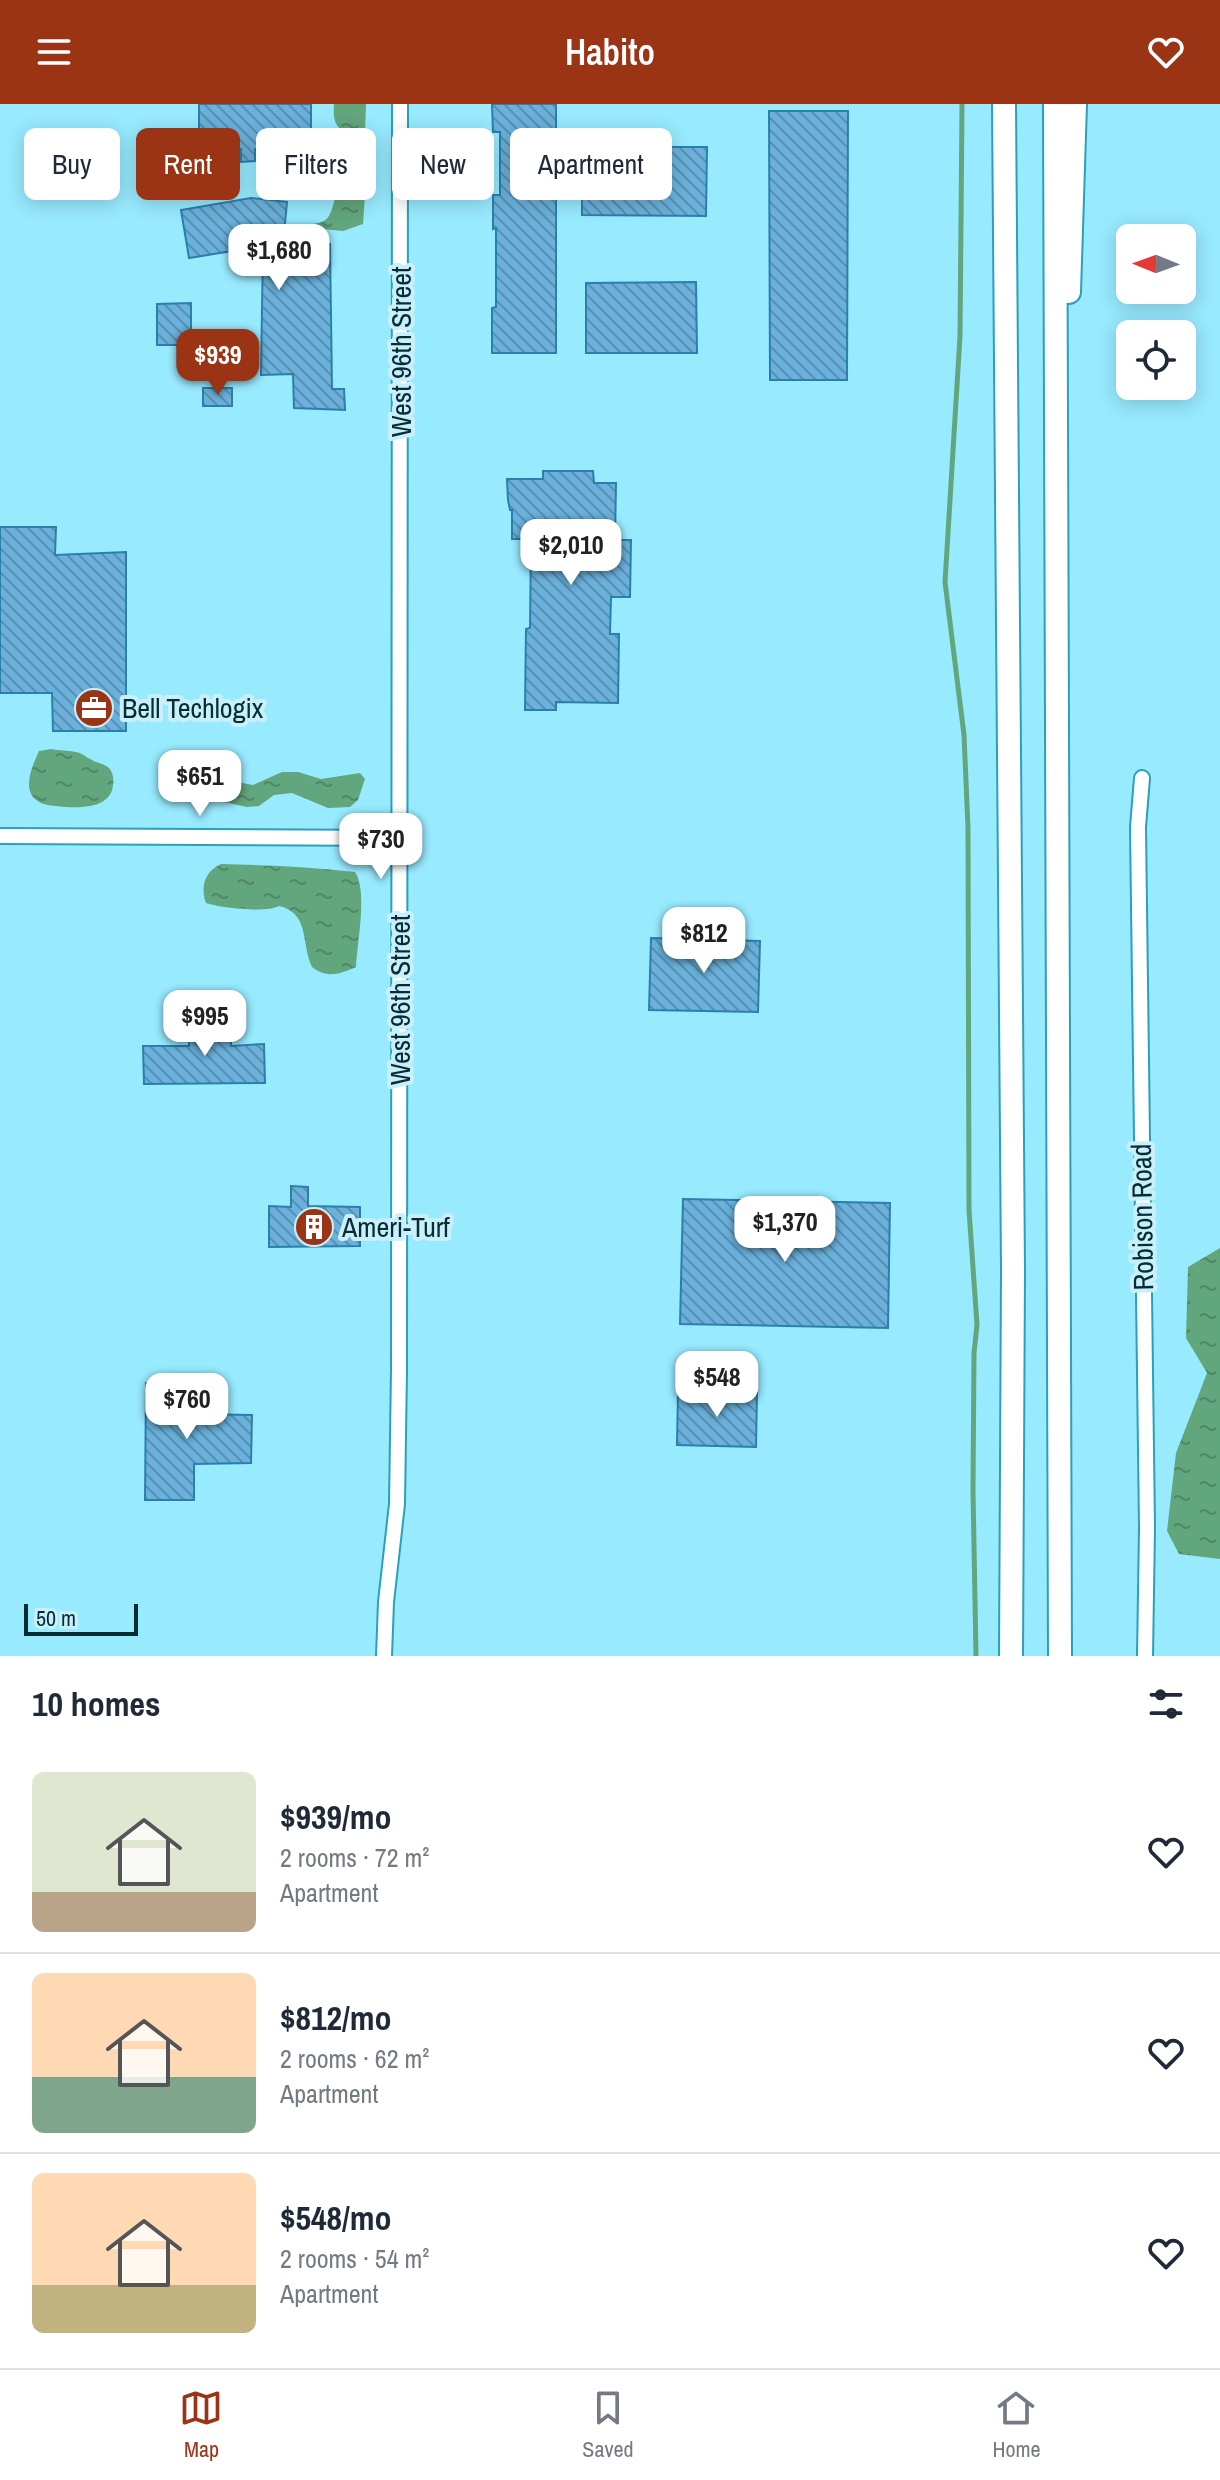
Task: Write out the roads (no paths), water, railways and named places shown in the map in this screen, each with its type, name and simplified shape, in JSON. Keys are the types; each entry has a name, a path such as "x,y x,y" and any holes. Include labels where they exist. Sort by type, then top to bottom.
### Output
{"highway":[{"path":"989,104 1005,377"},
{"path":"1004,104 1013,1270 1011,1656"},
{"path":"1055,104 1060,1656"},
{"path":"1057,493 1073,234 1075,104"}],"street":[{"name":"West 96th Street","path":"384,1656 398,1479 400,104"},
{"name":"Robison Road","path":"1142,778 1138,839 1147,1528 1145,1656"},
{"path":"0,836 400,838"}],"water":[{"path":"334,104 366,104 365,128 340,128 334,119"},
{"path":"334,200 365,200 363,224 343,231 312,228 312,224 325,220"},
{"path":"51,749 78,753 109,768 113,783 106,800 90,806 72,807 36,800 29,787 31,770 39,751"},
{"path":"196,767 253,785 282,772 298,772 321,779 360,773 365,779 358,800 350,807 328,808 292,793 274,795 259,806 247,807 182,793 190,769"},
{"path":"221,864 355,872 361,891 356,967 334,974 312,967 300,922 289,910 279,906 244,909 206,903 205,880"},
{"path":"1220,1248 1220,1559 1179,1554 1167,1531 1176,1453 1207,1373 1186,1338 1188,1267"}],"waterway":[{"path":"962,104 960,336 945,582 964,735 968,828 969,1210 977,1325 973,1490 976,1656"}],"place":[{"name":"Bell Techlogix","path":"94,708"},
{"name":"Ameri-Turf","path":"314,1227"}]}
